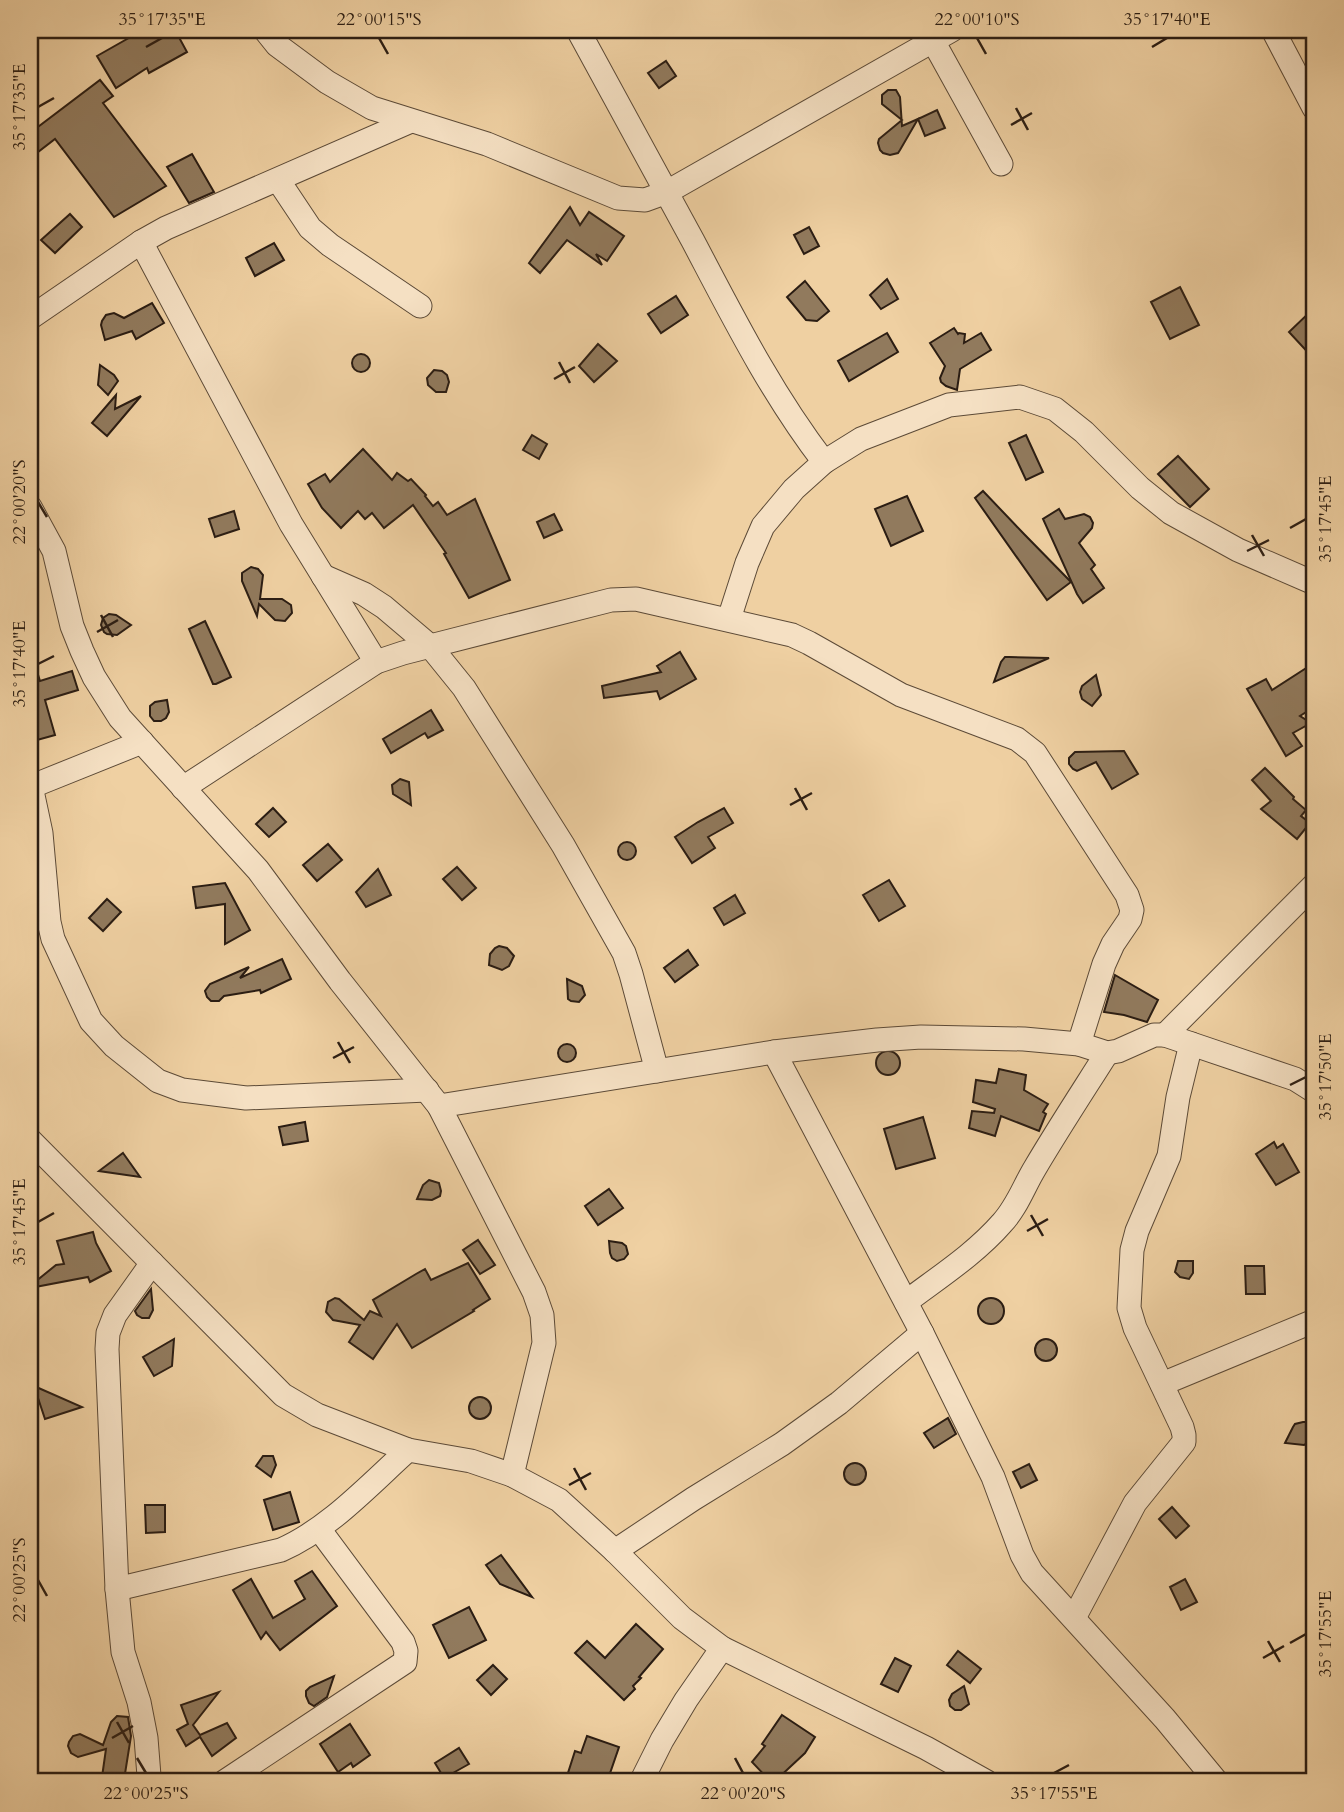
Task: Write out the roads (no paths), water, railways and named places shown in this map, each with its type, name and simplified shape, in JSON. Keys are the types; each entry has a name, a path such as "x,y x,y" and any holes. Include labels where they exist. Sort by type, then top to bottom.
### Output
{"street":[{"path":"265,30 277,45 327,82 372,108 487,144 618,198 645,200 667,192 938,33 1000,164"},
{"path":"578,30 760,368 803,435 824,461"},
{"path":"1273,30 1314,108"},
{"path":"30,318 141,242 166,228 411,121"},
{"path":"278,180 310,228 330,245 420,306"},
{"path":"141,242 291,524 376,663"},
{"path":"729,619 747,563 763,526 794,489 824,461 861,439 950,405 1020,397 1055,409 1084,432 1140,488 1171,513 1238,550 1314,583"},
{"path":"30,507 54,551 72,626 94,677 120,718 258,870 340,981 433,1098 534,1292 542,1315 544,1343 512,1475"},
{"path":"323,576 364,594 384,607 430,646 464,688 563,845 624,953 657,1070"},
{"path":"183,788 376,663 403,653 611,600 636,599 792,635 901,695 1017,739 1035,753 1127,895 1132,910 1130,919 1113,944 1104,964 1079,1044"},
{"path":"142,742 31,786 41,833 53,939 91,1021 114,1046 158,1081 182,1090 246,1098 433,1098 657,1070 774,1052 921,1037 1024,1039 1079,1044 1107,1053 1154,1035 1165,1035 1295,1079 1314,1091"},
{"path":"1165,1035 1314,885"},
{"path":"1074,1618 1135,1503 1184,1441 1182,1427 1135,1328 1129,1308 1132,1250 1137,1231 1169,1156 1178,1097 1191,1044"},
{"path":"774,1052 922,1333 992,1477 1032,1573 1165,1719 1217,1782"},
{"path":"906,1302 979,1247 1003,1223 1107,1053"},
{"path":"30,1140 283,1395 317,1415 408,1450 471,1461 512,1475 559,1500 682,1618 722,1648 926,1748 987,1782"},
{"path":"148,1782 146,1738 139,1702 123,1652 117,1589 107,1349 108,1333 115,1315 152,1263"},
{"path":"1162,1384 1314,1321"},
{"path":"615,1551 782,1444 839,1403 922,1333"},
{"path":"117,1589 281,1550 301,1541 319,1529 408,1450"},
{"path":"224,1782 405,1661 403,1642 319,1529"},
{"path":"641,1782 686,1700 722,1648"}]}
